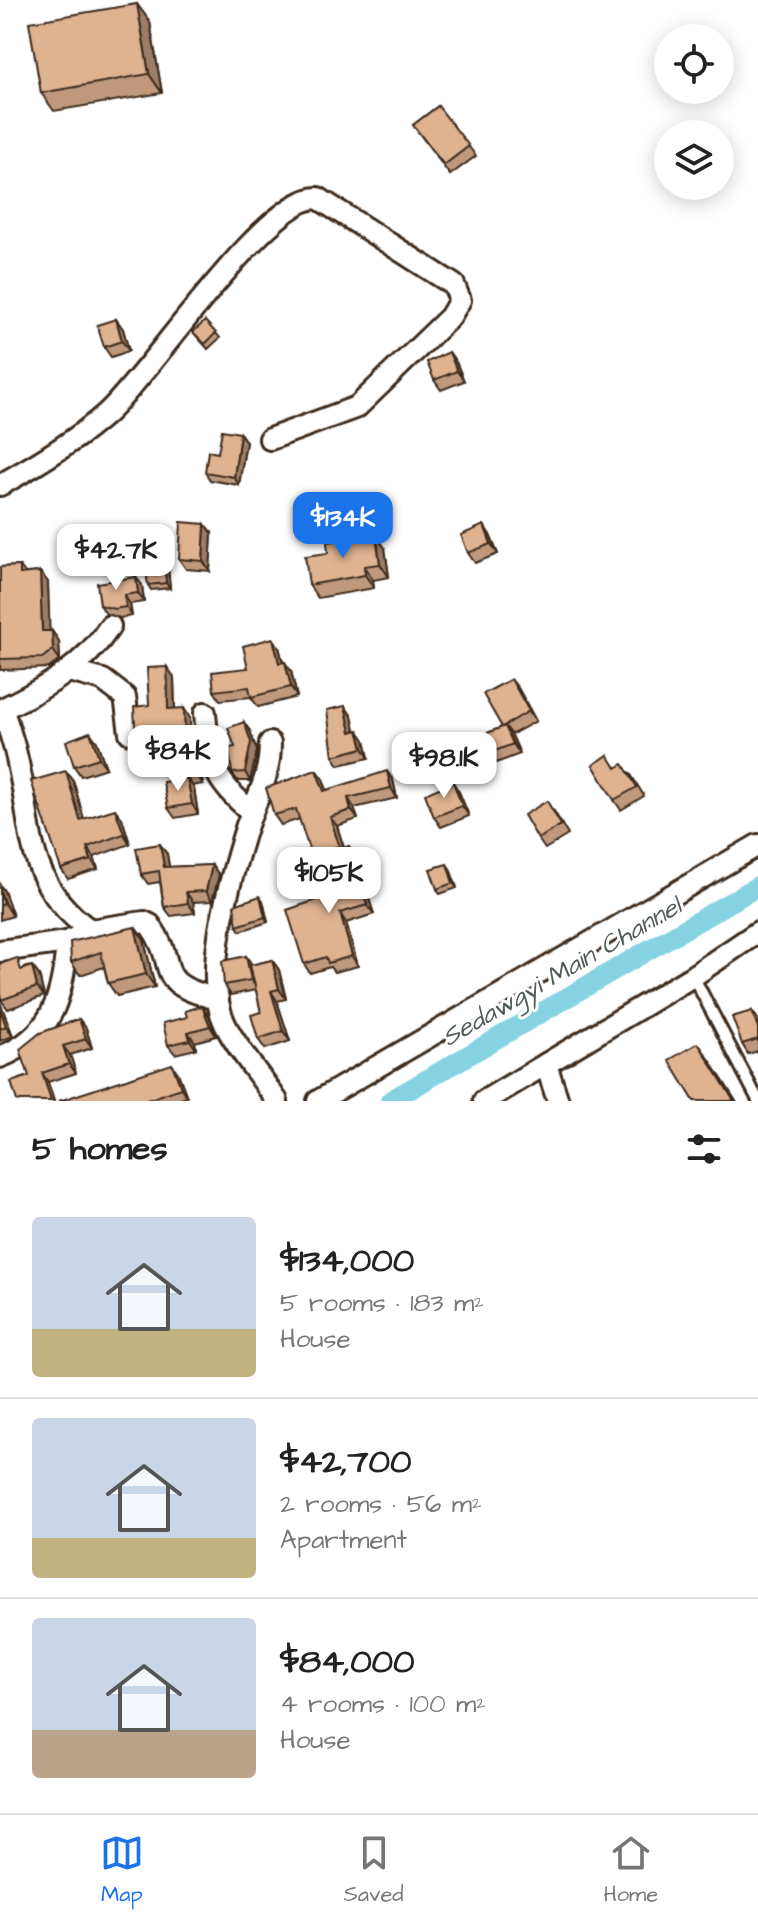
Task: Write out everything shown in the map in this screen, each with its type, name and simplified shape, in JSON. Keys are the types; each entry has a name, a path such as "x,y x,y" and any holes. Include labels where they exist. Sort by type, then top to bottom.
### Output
{"street":[{"path":"0,485 108,412 204,294 296,202 318,198 454,285 460,300 450,317 357,407 270,439"},
{"path":"90,930 69,915 41,876 33,848 24,782 1,710 49,686 69,671 110,626"},
{"path":"69,671 103,680 125,697 130,733"},
{"path":"205,713 209,757 225,790 252,812"},
{"path":"270,743 266,782 252,812 225,909 216,971 218,999 225,1024 277,1101"},
{"path":"318,1101 758,845"},
{"path":"0,951 67,942 90,930 144,922 150,925 175,983 187,992 218,999"},
{"path":"484,1101 693,976 758,932"},
{"path":"0,1057 35,1034 54,1010 63,988 67,942"},
{"path":"546,1064 558,1101"}],"lane":[{"path":"693,976 758,1100"}],"building":[{"path":"137,4 149,74 41,93 29,22"},
{"path":"438,106 469,146 444,165 413,125"},
{"path":"116,319 122,341 104,347 97,325"},
{"path":"205,321 216,333 205,344 193,332"},
{"path":"449,352 457,371 434,380 427,362"},
{"path":"222,430 240,433 234,477 205,472 208,451 218,453"},
{"path":"181,522 205,524 203,561 179,559"},
{"path":"484,525 491,544 468,553 461,535"},
{"path":"376,535 380,564 364,566 365,575 309,585 305,556 328,553 327,542"},
{"path":"164,562 166,583 148,585 145,564"},
{"path":"20,566 20,574 40,572 42,631 52,631 53,650 42,658 0,659 0,567"},
{"path":"136,577 138,593 124,595 126,607 114,609 100,605 97,583"},
{"path":"273,638 279,663 285,662 291,687 251,697 249,687 214,691 212,672 248,668 243,646"},
{"path":"167,667 168,709 184,708 185,749 191,748 196,774 173,778 165,732 130,737 135,727 134,707 149,705 147,668"},
{"path":"511,679 529,711 502,727 483,694"},
{"path":"345,706 351,732 358,730 363,748 333,756 327,710"},
{"path":"244,722 251,742 245,772 232,773 229,748 235,747 228,728"},
{"path":"505,726 513,744 444,771 437,754 451,749 449,742 463,736 465,742"},
{"path":"90,732 99,758 74,766 66,741"},
{"path":"608,755 616,768 623,764 637,787 614,800 593,765"},
{"path":"316,770 324,791 387,771 391,788 348,798 351,810 330,817 339,846 311,855 296,809 274,815 266,788"},
{"path":"66,771 80,820 115,809 124,834 87,847 91,860 61,869 31,781"},
{"path":"187,778 192,804 168,808 163,782"},
{"path":"453,782 462,806 434,817 425,794"},
{"path":"547,801 561,825 538,839 524,815"},
{"path":"160,844 164,867 212,865 206,891 186,892 188,903 164,907 159,871 141,874 136,848"},
{"path":"349,846 367,905 340,913 352,956 328,963 326,957 304,964 287,910 343,891 331,852"},
{"path":"447,864 453,883 437,889 430,869"},
{"path":"260,896 265,917 237,926 234,905"},
{"path":"135,927 146,974 108,983 101,952 71,962 70,942"},
{"path":"246,956 251,980 224,985 222,961"},
{"path":"17,958 21,970 32,966 37,987 1,1000 0,964"},
{"path":"272,960 279,989 271,991 283,1031 258,1039 251,1015 261,1012 250,965"},
{"path":"202,1006 210,1026 188,1032 190,1040 168,1045 163,1023 187,1017 185,1011"},
{"path":"0,1009 6,1026 0,1029"},
{"path":"752,1011 758,1039 742,1044 732,1017"},
{"path":"79,1019 86,1039 63,1046 69,1064 42,1073 51,1101 17,1101 11,1082 29,1076 20,1049 40,1033"},
{"path":"698,1043 734,1101 694,1101 669,1060"},
{"path":"172,1064 181,1088 144,1101 59,1101"}],"waterway":[{"name":"Sedawgyi Main Channel","path":"390,1101 758,886"}]}
